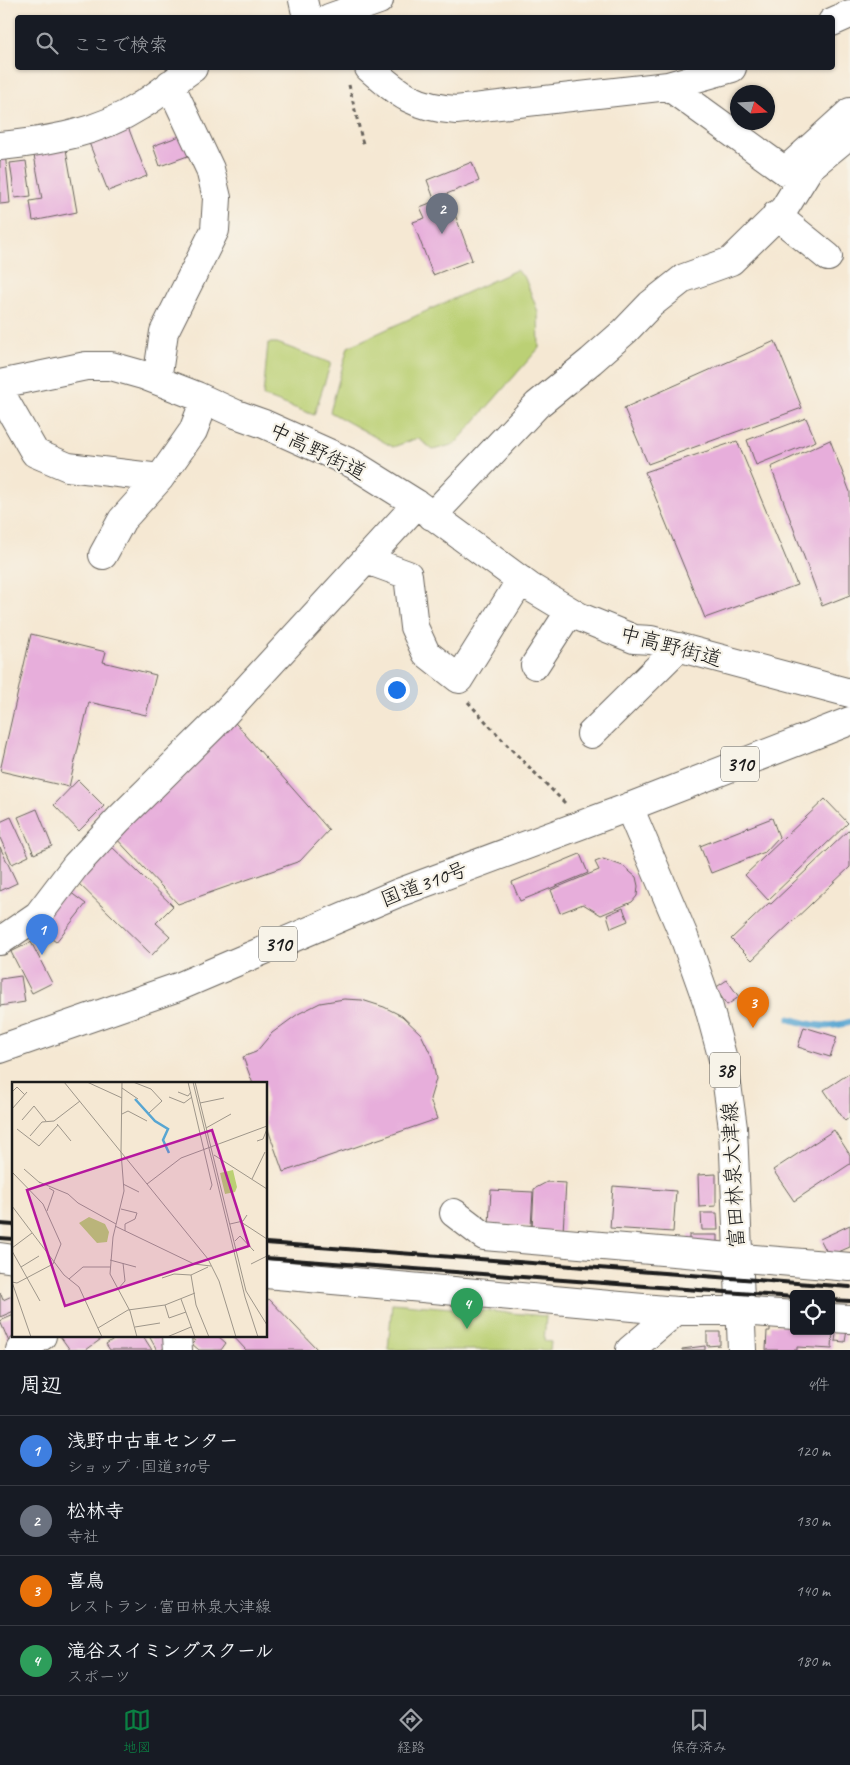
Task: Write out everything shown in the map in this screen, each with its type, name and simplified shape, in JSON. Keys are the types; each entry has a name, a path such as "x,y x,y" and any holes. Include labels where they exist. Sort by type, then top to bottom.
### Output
{"main road":[{"path":"303,0 308,15"},
{"path":"337,15 379,0"},
{"path":"835,21 850,14"},
{"path":"0,146 69,136 92,130 116,120 141,106 190,70"},
{"path":"358,72 416,103 456,110 668,86 725,70"},
{"path":"157,380 164,332 215,230 217,198 210,169 170,84"},
{"path":"668,86 785,171 850,112"},
{"path":"0,941 38,915 76,865 119,818 212,726 366,560 424,510 537,406 625,331 651,304 684,278 731,262 784,209 810,167 850,134"},
{"path":"776,215 828,257"},
{"path":"0,384 86,366 111,366 157,380 205,400 193,431 160,478 122,520 103,555"},
{"path":"0,392 35,453 68,466 160,478"},
{"name":"中高野街道","path":"205,400 353,464 424,510 521,580 580,617 634,639 652,640 850,693"},
{"path":"366,560 408,575 414,627 426,653 459,679 521,580"},
{"path":"535,665 570,611"},
{"path":"591,734 679,648"},
{"name":"国道310号","path":"0,1050 178,987 398,893 629,807 850,721"},
{"name":"富田林泉大津線","path":"629,807 683,934 708,1004 724,1063 733,1128 742,1350"},
{"path":"454,1213 484,1236 850,1267"},
{"path":"268,1274 676,1311 790,1315"},
{"path":"630,1350 676,1311"},
{"path":"835,1318 850,1319"},
{"path":"20,1350 39,1338"}],"path":[{"path":"358,72 363,144"},
{"path":"459,679 451,684 508,746 586,823"}],"green space":[{"path":"516,270 525,278 538,312 539,348 455,444 433,450 418,438 393,447 330,412 348,347"},
{"path":"268,343 277,343 331,363 314,415 263,396"},
{"path":"392,1303 546,1316 544,1341 551,1342 550,1350 388,1350"}],"building":[{"path":"125,119 147,176 108,191 86,135"},
{"path":"188,133 196,153 160,166 153,146"},
{"path":"64,138 77,212 33,221 30,201 42,199 32,144"},
{"path":"5,152 10,203 0,204 0,153"},
{"path":"26,161 31,196 15,198 10,163"},
{"path":"472,162 479,181 434,199 427,180"},
{"path":"448,196 472,260 433,275 413,222 425,218 420,207"},
{"path":"775,341 802,408 648,464 624,408"},
{"path":"806,418 816,441 756,465 747,440"},
{"path":"830,440 850,492 850,595 822,606 771,467"},
{"path":"737,441 797,585 705,618 645,472"},
{"path":"31,634 106,652 103,662 156,675 146,715 89,702 69,787 0,771"},
{"path":"230,717 329,830 300,861 178,904 113,835"},
{"path":"78,780 104,806 79,831 54,805"},
{"path":"825,799 848,823 768,900 745,875"},
{"path":"37,809 52,846 34,854 18,817"},
{"path":"11,817 29,856 12,864 0,838 0,822"},
{"path":"772,818 779,837 765,852 711,873 700,846"},
{"path":"850,829 850,867 752,960 731,939"},
{"path":"109,844 173,906 156,923 170,936 152,955 74,879"},
{"path":"0,847 17,883 0,891"},
{"path":"580,854 588,873 520,901 512,882"},
{"path":"603,859 623,866 636,877 638,886 637,896 632,902 601,915 583,904 560,913 551,890 599,870 595,862"},
{"path":"66,889 86,904 56,942 36,927"},
{"path":"623,908 628,921 611,928 607,915"},
{"path":"31,942 52,983 32,993 11,952"},
{"path":"21,976 25,1002 0,1006 0,979"},
{"path":"727,980 739,997 727,1005 715,988"},
{"path":"344,999 362,1000 384,1007 402,1016 421,1034 432,1057 436,1079 430,1099 437,1119 283,1172 268,1130 268,1082 252,1082 243,1057 256,1052 272,1033 298,1014 320,1003"},
{"path":"804,1027 837,1037 830,1057 798,1047"},
{"path":"850,1073 850,1117 845,1121 824,1090"},
{"path":"834,1130 850,1155 850,1164 794,1201 773,1170"},
{"path":"716,1174 716,1206 699,1207 698,1175"},
{"path":"547,1182 566,1183 563,1232 532,1230 534,1189"},
{"path":"613,1186 676,1191 673,1232 610,1228"},
{"path":"491,1190 533,1192 531,1227 489,1224"},
{"path":"701,1213 717,1213 718,1230 702,1230"},
{"path":"850,1225 850,1247 829,1256 820,1239"},
{"path":"689,1235 717,1235 717,1248 689,1248"},
{"path":"0,1292 3,1300 12,1296 12,1312 0,1317"},
{"path":"268,1300 318,1350 246,1350 235,1338 268,1338"},
{"path":"12,1316 12,1338 17,1338 9,1342 0,1321"},
{"path":"770,1325 790,1326 790,1335 833,1335 832,1349 797,1347 797,1350 766,1350 767,1331 770,1331"},
{"path":"837,1328 847,1330 845,1342 835,1341"},
{"path":"707,1332 720,1332 720,1345 707,1346"},
{"path":"61,1338 103,1338 86,1350 70,1350"},
{"path":"115,1338 144,1338 152,1350 110,1350 106,1344"},
{"path":"150,1338 170,1338 173,1342 161,1350 157,1350"},
{"path":"191,1338 220,1338 226,1343 221,1350 199,1350 192,1344 195,1341"},
{"path":"705,1346 705,1350 682,1350 682,1349"}],"waterway":[{"path":"790,1019 820,1026 850,1022"}],"railway":[{"path":"0,1224 12,1225"},
{"path":"0,1238 12,1239"},
{"path":"268,1243 850,1287"},
{"path":"268,1258 790,1297"},
{"path":"835,1300 850,1301"}],"place":[{"name":"松林寺","path":"442,234"},
{"name":"浅野中古車センター","path":"42,955"},
{"name":"喜鳥","path":"753,1028"},
{"name":"滝谷スイミングスクール","path":"467,1329"}]}
